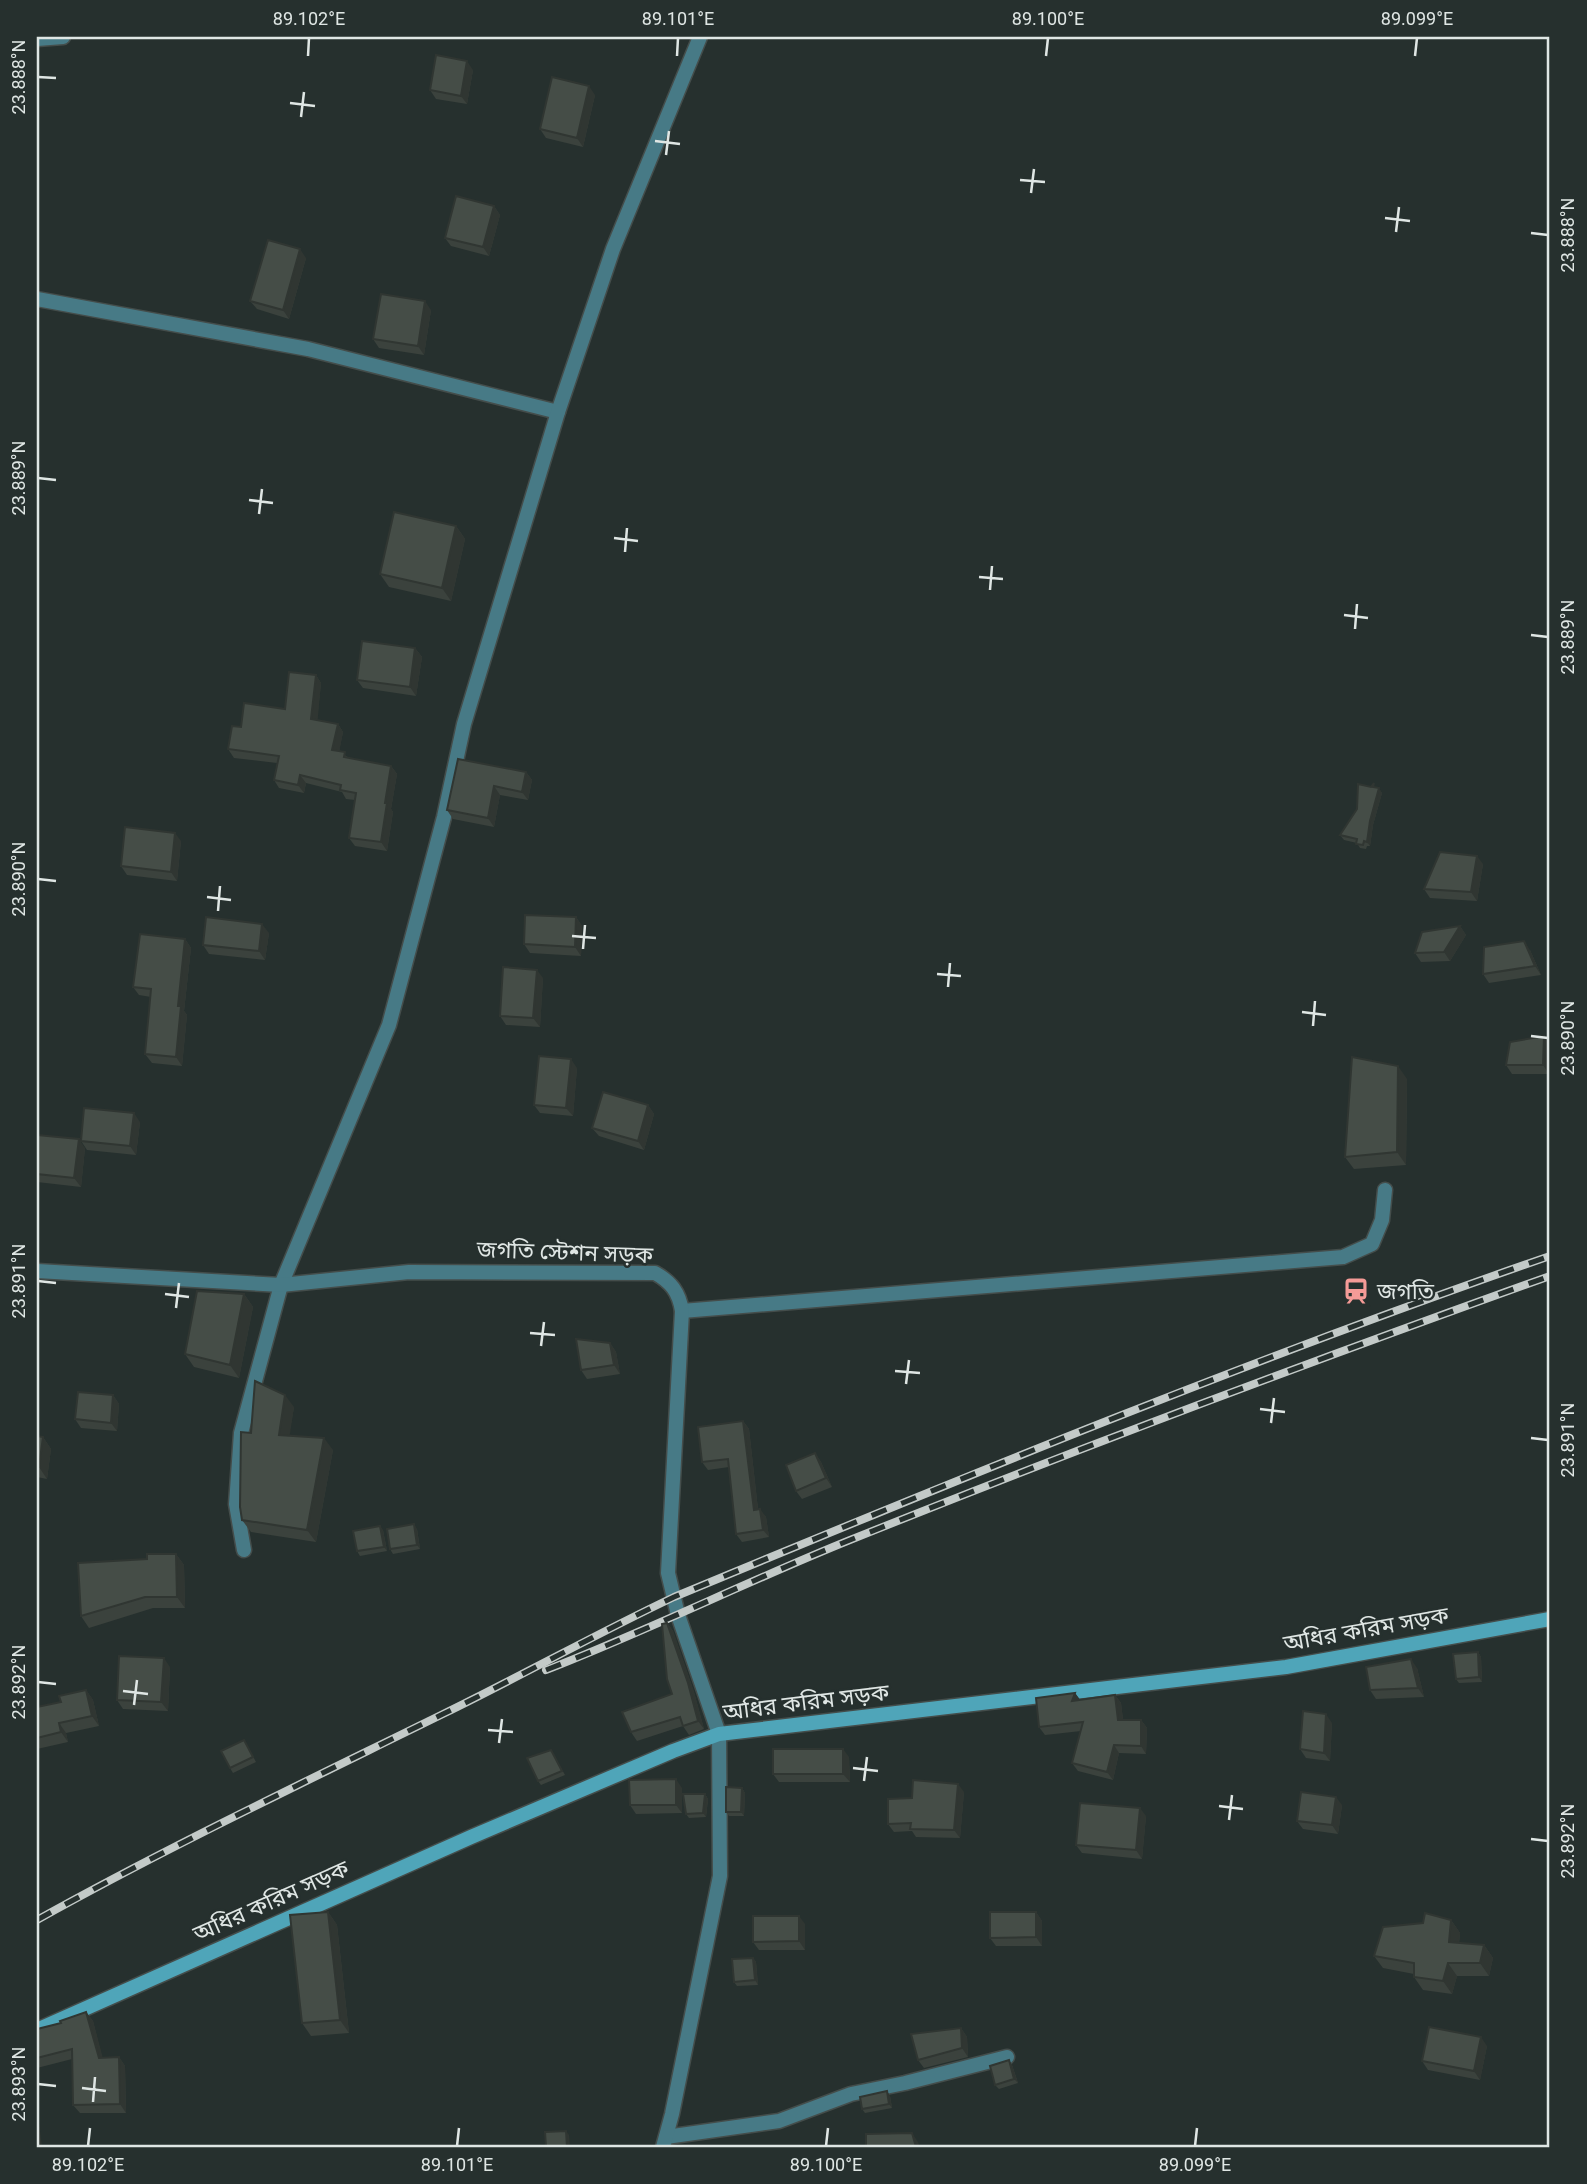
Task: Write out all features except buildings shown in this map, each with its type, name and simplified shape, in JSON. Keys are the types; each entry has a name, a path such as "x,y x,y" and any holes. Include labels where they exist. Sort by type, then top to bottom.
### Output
{"main road":[{"name":"অধির করিম সড়ক","path":"37,2030 458,1843 719,1734 1286,1667 1550,1619"}],"street":[{"path":"37,39 62,37"},
{"path":"244,1550 236,1504 241,1433 281,1285 389,1026 444,817 464,724 558,412 613,249 700,37"},
{"path":"37,299 308,349 558,412"},
{"path":"682,1311 1343,1257 1372,1244 1382,1220 1385,1190"},
{"name":"জগতি স্টেশন সড়ক","path":"37,1271 281,1285 409,1272 655,1273 674,1287 680,1298 682,1311 668,1573 678,1615 719,1734 720,1876 664,2142"},
{"path":"664,2142 779,2121 851,2094 1007,2057"}],"railway":[{"path":"37,1920 188,1840 674,1597 1219,1377 1550,1256"},
{"path":"546,1670 937,1505 1550,1276"}],"place":[{"name":"জগতি","path":"1356,1291"}]}
